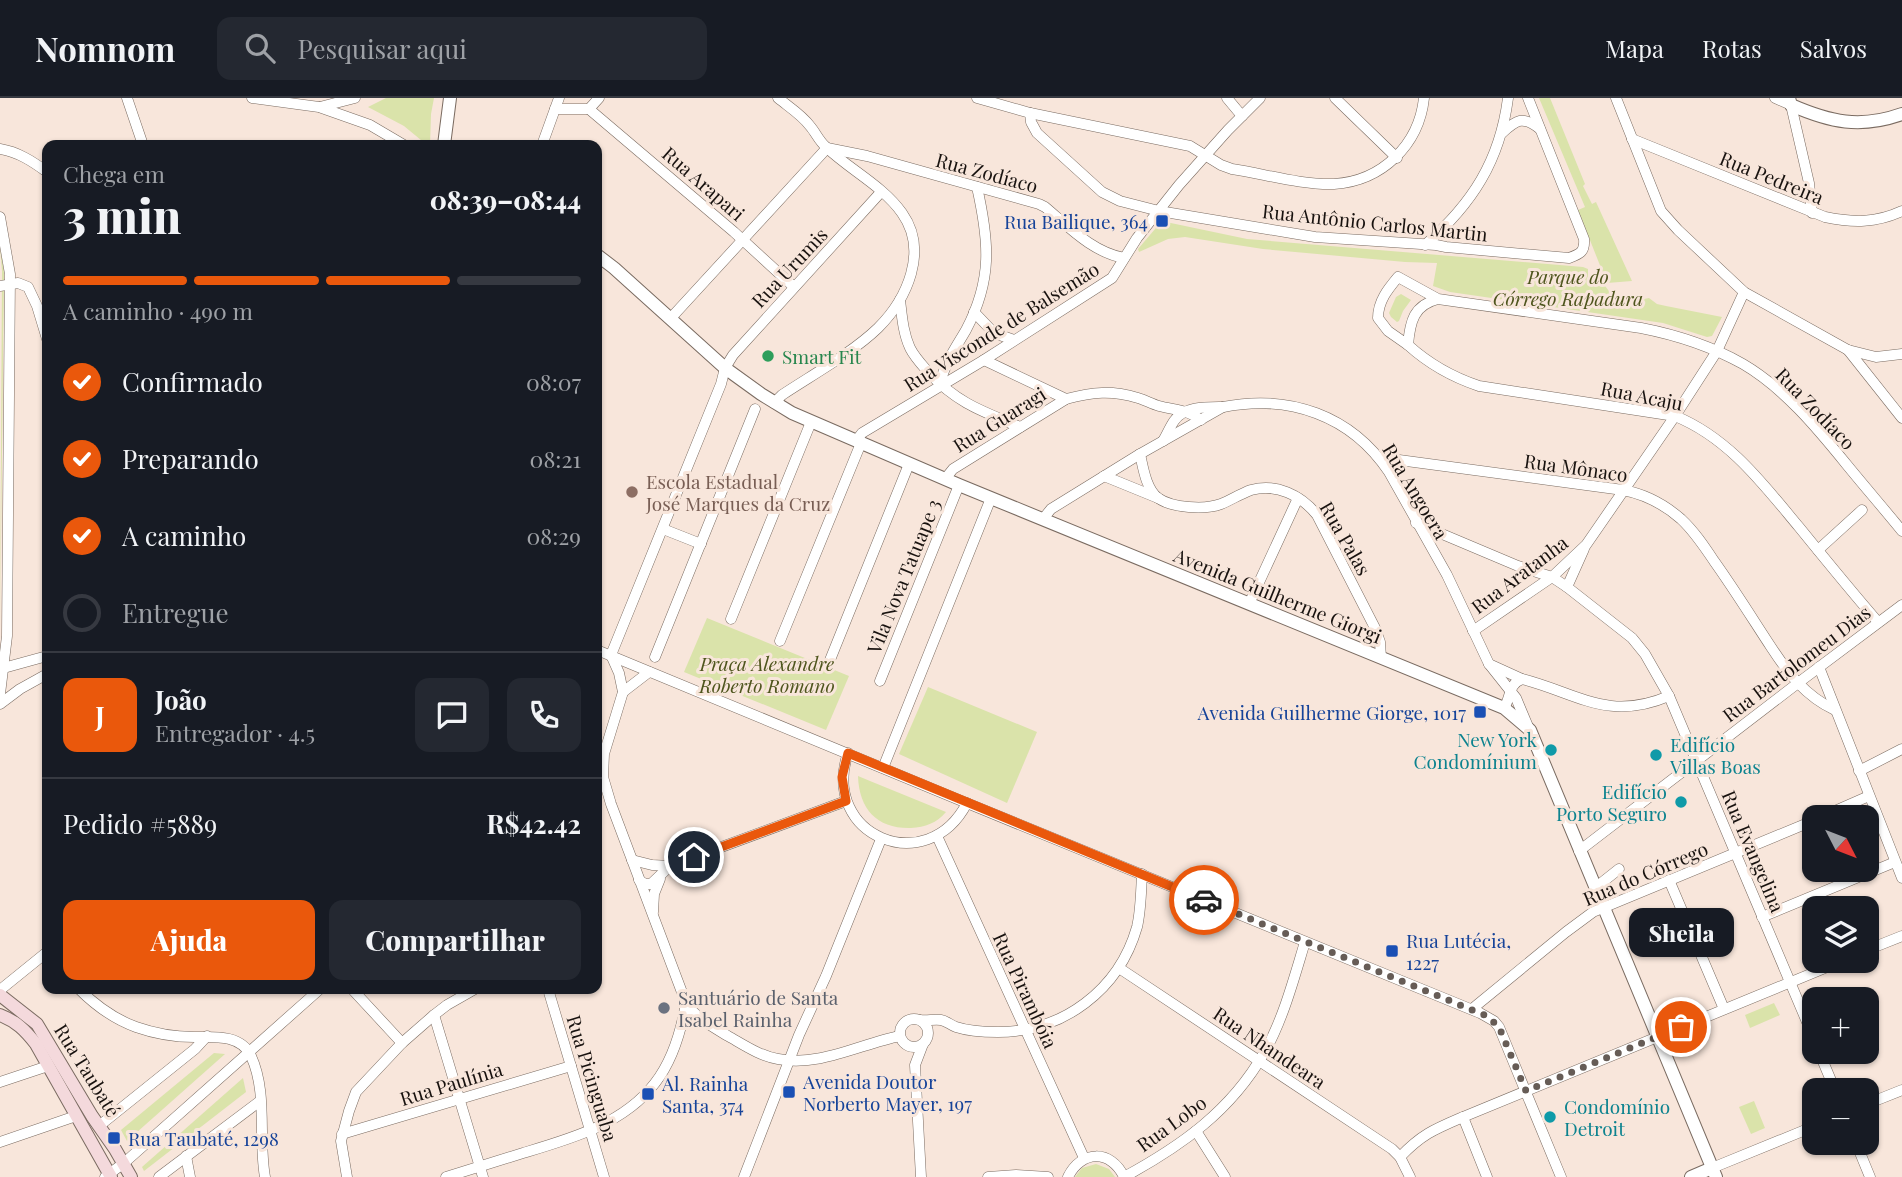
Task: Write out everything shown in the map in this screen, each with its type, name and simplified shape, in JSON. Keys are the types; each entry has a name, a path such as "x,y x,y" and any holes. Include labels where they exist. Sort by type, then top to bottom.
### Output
{"main road":[{"name":"Rua Taubaté","path":"0,995 37,1024 131,1177"},
{"name":"Rua Taubaté","path":"0,1015 12,1020 36,1044 108,1176"}],"street":[{"path":"127,98 141,140"},
{"path":"253,98 319,107 370,125 396,140"},
{"path":"319,107 355,98"},
{"path":"445,140 450,98"},
{"path":"544,140 559,98"},
{"path":"555,109 589,109 599,98"},
{"path":"774,403 869,336 889,316 913,272 915,260 913,236 901,211 865,177 827,148 801,116 778,98"},
{"path":"977,98 1030,113 1190,146 1232,169 1333,184 1368,175 1396,158 1416,130 1424,98"},
{"path":"1227,98 1242,116"},
{"name":"Rua Visconde de Balsemão","path":"858,442 862,433 1108,281 1159,211 1206,155 1260,98"},
{"path":"1335,98 1396,158"},
{"path":"1425,245 1441,231 1476,190 1492,161 1502,134 1508,98"},
{"path":"1528,98 1540,129"},
{"path":"1616,98 1661,211 1744,292 1847,350 1876,357 1902,354"},
{"path":"1775,98 1790,101 1834,121 1854,123 1902,114"},
{"path":"1790,101 1809,183 1812,213"},
{"name":"Rua Arapari","path":"589,109 742,239 794,287"},
{"name":"Rua Antônio Carlos Martin","path":"1030,113 1037,133 1108,197 1120,201 1159,211 1315,237 1569,258 1581,254 1585,247 1584,239 1540,129"},
{"path":"1502,134 1514,122 1522,120 1540,129"},
{"name":"Rua Pedreira","path":"1632,139 1812,213 1839,220 1868,222 1902,211"},
{"path":"670,319 827,148"},
{"name":"Rua Zodíaco","path":"827,148 880,160 1045,207 1083,240 1124,258"},
{"path":"0,149 13,151 42,169"},
{"path":"865,177 880,160"},
{"path":"940,384 944,366 974,312 985,274 988,247 977,187"},
{"name":"Rua Urumis","path":"611,655 721,384 725,368 733,355 881,192"},
{"path":"0,217 10,274 5,285 7,636 0,694"},
{"name":"Avenida Guilherme Giorgi","path":"602,259 725,368 774,403 811,422 1518,713 1530,730 1714,1173"},
{"name":"Rua Zodíaco","path":"1398,276 1438,299 1661,332 1717,351 1744,365 1791,403 1819,431 1902,531"},
{"name":"Rua Acaju","path":"1398,276 1381,301 1378,318 1388,331 1439,368 1466,382 1675,416 1716,439 1760,479 1878,622"},
{"path":"5,285 23,284 32,292 42,323"},
{"name":"Rua Aratanha","path":"1567,587 1586,545 1717,351 1744,292"},
{"path":"1408,345 1411,324 1418,310 1438,299"},
{"path":"900,300 909,347 928,372 965,404 1020,427"},
{"path":"974,312 994,333 1014,340"},
{"path":"1847,350 1902,418"},
{"path":"984,360 1066,399"},
{"path":"928,372 944,366"},
{"name":"Rua Guaragi","path":"945,479 953,469 1066,399 1097,392 1116,393 1193,414 1201,420"},
{"name":"Rua Angoera","path":"1043,519 1051,509 1104,476 1223,407 1238,404 1287,405 1331,418 1345,426 1380,459 1447,575 1489,664 1510,692 1518,713"},
{"name":"Rua Guaragi","path":"1158,405 1183,430"},
{"path":"1163,441 1174,421 1186,412 1205,407 1223,407"},
{"path":"655,657 755,409"},
{"path":"731,619 811,422"},
{"path":"780,641 858,442"},
{"path":"1140,454 1149,484 1158,498"},
{"name":"Rua Mônaco","path":"1380,459 1637,493 1651,500 1679,517 1691,529 1783,665 1812,697 1835,710"},
{"path":"830,660 909,464"},
{"name":"Rua Palas","path":"1104,476 1158,498 1195,508 1220,504 1248,491 1266,488 1280,489 1298,498 1313,510 1323,527 1375,628 1380,642 1381,658"},
{"name":"Vila Nova Tatuape 3","path":"880,681 959,485"},
{"path":"883,768 991,498"},
{"path":"1249,604 1298,498"},
{"path":"1818,550 1862,510"},
{"name":"Rua Evangelina","path":"1416,523 1518,566 1552,577 1632,638 1649,660 1669,696 1802,1009"},
{"path":"663,529 701,544"},
{"name":"Rua Aratanha","path":"1473,631 1552,577 1586,545"},
{"name":"Rua Bartolomeu Dias","path":"1579,851 1902,605"},
{"path":"602,652 1487,1016 1499,1027 1561,1177"},
{"path":"611,655 623,692 604,754 603,777 653,919 690,1009 710,1025 745,1046 778,1059 790,1060 832,1056 887,1038 902,1039 913,1047 925,1042 933,1032 950,1025"},
{"path":"2,669 42,657"},
{"path":"22,663 34,681"},
{"path":"1489,664 1522,679 1602,705 1635,706 1669,696"},
{"path":"1819,667 1902,878"},
{"path":"623,692 649,671"},
{"path":"0,704 42,677"},
{"path":"1504,708 1514,683 1522,679"},
{"path":"1859,771 1902,749"},
{"path":"848,753 842,777 846,801 859,823 881,839 895,843 923,842 955,823 967,803"},
{"path":"1848,805 1869,796"},
{"path":"639,880 651,884 667,868 846,801"},
{"name":"Rua do Córrego","path":"1472,1009 1593,912 1802,826"},
{"name":"Rua Pirambóia","path":"937,836 1084,1158"},
{"path":"744,1177 881,839"},
{"path":"632,860 667,868"},
{"path":"1762,916 1895,862"},
{"path":"653,919 654,894 667,868"},
{"path":"1595,888 1619,869"},
{"path":"921,1177 915,1065 902,1039 901,1028 905,1022 912,1019 942,1020 965,1029 1025,1031 1077,1009 1096,994 1119,968 1130,947 1137,926 1142,874"},
{"path":"1669,880 1724,1009"},
{"path":"1879,945 1902,936"},
{"name":"Rua Lobo","path":"1124,1177 1196,1131 1226,1104 1245,1080 1264,1053 1306,942"},
{"path":"0,990 42,957"},
{"name":"Rua Nhandeara","path":"1119,968 1400,1157"},
{"path":"1410,1177 1400,1157 1426,1133 1813,973"},
{"path":"85,994 98,1006 138,1028 239,1042 250,1052 260,1101 265,1177"},
{"path":"108,1176 314,994"},
{"path":"357,994 402,1044"},
{"path":"347,1177 341,1150 342,1134 356,1092 402,1044 447,1005 466,994"},
{"name":"Rua Picinguaba","path":"549,994 604,1177"},
{"path":"446,1177 482,1172 576,1138 635,1104 656,1083 675,1048 686,1003"},
{"path":"435,1016 482,1172"},
{"path":"915,1065 925,1042 927,1029 920,1020"},
{"path":"99,1126 195,1049 207,1036"},
{"path":"0,1082 48,1066"},
{"name":"Rua Paulínia","path":"342,1134 571,1066"},
{"path":"1879,1099 1902,1090"},
{"path":"159,1177 260,1101"},
{"path":"0,1142 76,1116"},
{"path":"1463,1117 1487,1177"},
{"path":"1196,1131 1225,1177"},
{"path":"1691,1177 1714,1173 1802,1132"},
{"path":"1861,1155 1870,1177"},
{"path":"186,1156 190,1177"},
{"path":"1068,1177 1084,1158 1098,1156 1114,1162 1124,1177"},
{"path":"988,1177 1048,1177"}],"green space":[{"path":"386,98 434,98 430,140 421,140 404,126 368,107"},
{"path":"1539,98 1550,98 1585,184 1583,186 1592,204 1596,202 1632,281 1607,283 1578,210 1585,207"},
{"name":"Parque do Córrego Rapadura","path":"1161,222 1247,239 1583,267 1588,269 1588,277 1600,279 1611,294 1638,297 1639,300 1649,298 1657,304 1722,317 1712,336 1707,337 1663,323 1450,292 1433,286 1437,263 1263,249 1185,237 1168,239 1139,252 1138,249"},
{"path":"0,247 4,272 0,629 2,271"},
{"path":"1401,294 1411,300 1397,322 1389,313 1396,297"},
{"name":"Praça Alexandre Roberto Romano","path":"707,618 849,676 826,730 684,672"},
{"path":"928,687 1037,732 1007,803 899,754"},
{"path":"858,776 946,812 935,822 921,827 889,825 872,815 867,808 862,799"},
{"path":"1774,1003 1780,1015 1750,1028 1745,1015"},
{"path":"214,1053 225,1054 127,1141 121,1130"},
{"path":"243,1078 246,1092 144,1171 142,1167"},
{"path":"1754,1101 1765,1128 1751,1134 1739,1107"},
{"path":"1096,1164 1109,1169 1115,1177 1075,1177 1082,1168"}],"way so far":[{"path":"1204,900 1487,1016 1499,1027 1526,1091 1681,1027"}],"place":[{"name":"Rua Bailique, 364","path":"1162,221"},
{"name":"Smart Fit","path":"768,356"},
{"name":"Escola Estadual José Marques da Cruz","path":"632,492"},
{"name":"Avenida Guilherme Giorge, 1017","path":"1480,712"},
{"name":"New York Condomínium","path":"1551,750"},
{"name":"Edifício Villas Boas","path":"1656,755"},
{"name":"Edifício Porto Seguro","path":"1681,802"},
{"name":"Rua Lutécia, 1227","path":"1392,951"},
{"name":"Santuário de Santa Isabel Rainha","path":"664,1008"},
{"name":"Sheila","path":"1681,1027"},
{"name":"Avenida Doutor Norberto Mayer, 197","path":"789,1092"},
{"name":"Al. Rainha Santa, 374","path":"648,1094"},
{"name":"Condomínio Detroit","path":"1550,1117"},
{"name":"Rua Taubaté, 1298","path":"114,1138"}],"route":[{"path":"694,857 846,801 842,777 848,753 1204,900"}]}
